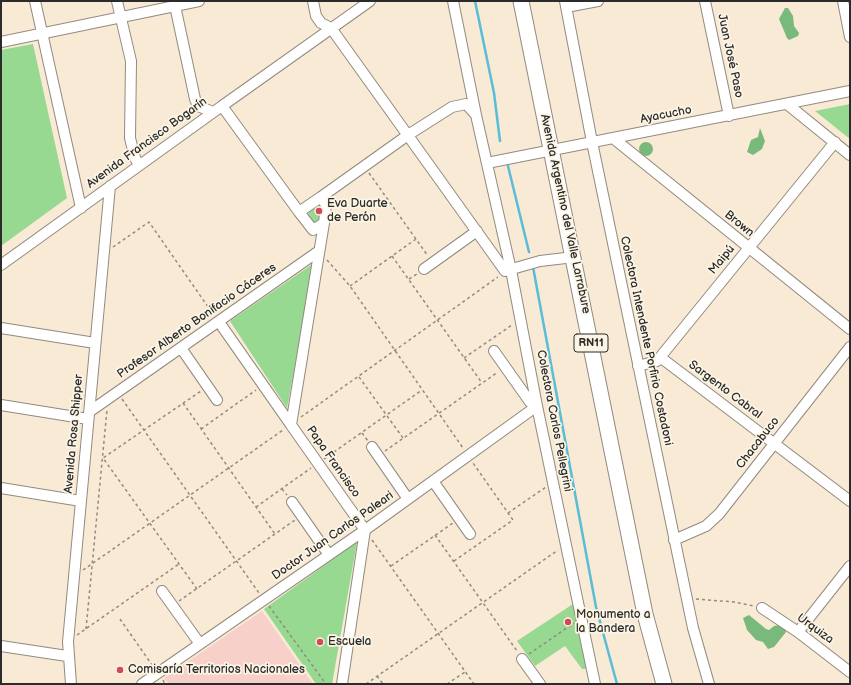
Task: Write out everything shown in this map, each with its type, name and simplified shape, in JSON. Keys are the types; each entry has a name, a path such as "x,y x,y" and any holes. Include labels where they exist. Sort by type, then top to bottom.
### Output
{"highway":[{"name":"Avenida Argentino del Valle Larrabure","path":"521,1 645,614 664,684"}],"street":[{"path":"35,1 81,208"},
{"path":"117,1 131,66 129,89 130,138 135,158 139,165"},
{"path":"1,42 120,17 175,3 199,1"},
{"path":"313,1 316,16 321,23 331,28 477,231 508,271 540,260 574,257"},
{"path":"222,106 370,1"},
{"name":"Colectora Carlos Pellegrini","path":"453,1 508,271 520,319 552,483 582,617 594,684"},
{"name":"Juan José Paso","path":"705,1 729,116"},
{"path":"843,1 850,37"},
{"path":"566,4 591,2"},
{"path":"175,3 195,99 198,106 213,112"},
{"name":"Colectora Intendente Porfirio Costadoni","path":"566,4 592,142 686,598 709,684"},
{"name":"Ayacucho","path":"487,162 729,116 850,91"},
{"path":"299,212 408,135 452,107 466,104 476,115"},
{"path":"787,104 850,154"},
{"name":"Avenida Francisco Bogarín","path":"1,265 222,106 313,230"},
{"name":"Brown","path":"613,138 850,329"},
{"name":"Maipú","path":"638,366 657,361 835,142"},
{"name":"Avenida Rosa Shipper","path":"71,684 67,656 68,642 110,186"},
{"name":"Papa Francisco","path":"321,197 326,205 324,223 290,425 365,530"},
{"path":"320,246 313,230 324,223"},
{"path":"428,266 477,231"},
{"name":"Profesor Alberto Bonifacio Cáceres","path":"88,416 108,399 219,322 320,246"},
{"path":"219,322 290,425"},
{"path":"1,328 95,343"},
{"name":"Chacabuco","path":"674,540 706,526 719,514 850,347"},
{"path":"181,348 217,400"},
{"path":"494,351 530,402 537,406"},
{"name":"Sargento Cabral","path":"660,357 850,501"},
{"path":"1,405 88,416"},
{"name":"Doctor Juan Carlos Paleari","path":"142,684 365,530 537,406"},
{"path":"372,447 408,499"},
{"path":"433,481 470,534"},
{"path":"1,488 81,501"},
{"path":"292,502 329,555"},
{"path":"342,684 365,530"},
{"path":"798,632 850,566"},
{"path":"162,591 200,644"},
{"name":"Urquiza","path":"762,608 798,632 850,672"},
{"path":"1,646 67,656"},
{"path":"522,659 540,684"}],"path":[{"path":"364,167 416,240 428,266"},
{"path":"104,253 149,222 219,322"},
{"path":"350,286 416,240"},
{"path":"320,246 350,286 513,520 454,561"},
{"path":"392,256 482,383"},
{"path":"75,575 508,271"},
{"path":"464,358 520,319"},
{"path":"378,456 505,367"},
{"path":"359,376 403,438"},
{"path":"201,429 263,385"},
{"path":"103,458 207,386"},
{"path":"362,433 422,390"},
{"path":"118,392 236,561 326,684"},
{"path":"86,629 91,564 108,399"},
{"path":"182,403 275,534"},
{"path":"103,458 197,588"},
{"path":"508,513 552,483"},
{"path":"256,507 282,489"},
{"path":"172,606 301,516"},
{"path":"391,566 459,519"},
{"path":"365,530 474,684"},
{"path":"435,535 522,659 582,617"},
{"path":"366,684 566,545"},
{"path":"68,642 179,563"},
{"path":"686,598 734,602 762,608"},
{"path":"120,620 165,684"},
{"path":"447,684 465,672"},
{"path":"377,676 383,684"}],"shaded area":[{"path":"262,611 313,684 169,684 164,678"}],"green space":[{"path":"785,8 788,8 793,16 794,26 799,33 798,36 789,40 779,19"},
{"path":"33,44 67,198 1,246 1,50"},
{"path":"850,104 850,139 815,111"},
{"path":"760,128 765,141 762,149 753,155 747,152 751,140 758,137"},
{"path":"646,142 651,144 653,149 651,154 646,156 641,154 639,149 641,144"},
{"path":"314,205 319,205 322,210 321,220 316,223 310,219 308,211"},
{"path":"314,263 287,408 230,321"},
{"path":"357,542 332,684 316,684 264,609"},
{"path":"573,604 588,669 582,669 565,646 535,666 517,641"},
{"path":"749,615 766,629 769,630 774,626 780,625 785,628 786,632 774,647 768,649 763,642 756,640 747,630 743,618"}],"waterway":[{"path":"475,1 494,93 500,141"},
{"path":"508,166 529,252"},
{"path":"533,267 596,607 617,684"}],"place":[{"name":"Eva Duarte de Perón","path":"319,211"},
{"name":"Monumento a la Bandera","path":"568,622"},
{"name":"Escuela","path":"320,642"},
{"name":"Comisaría Territorios Nacionales","path":"120,670"}]}
